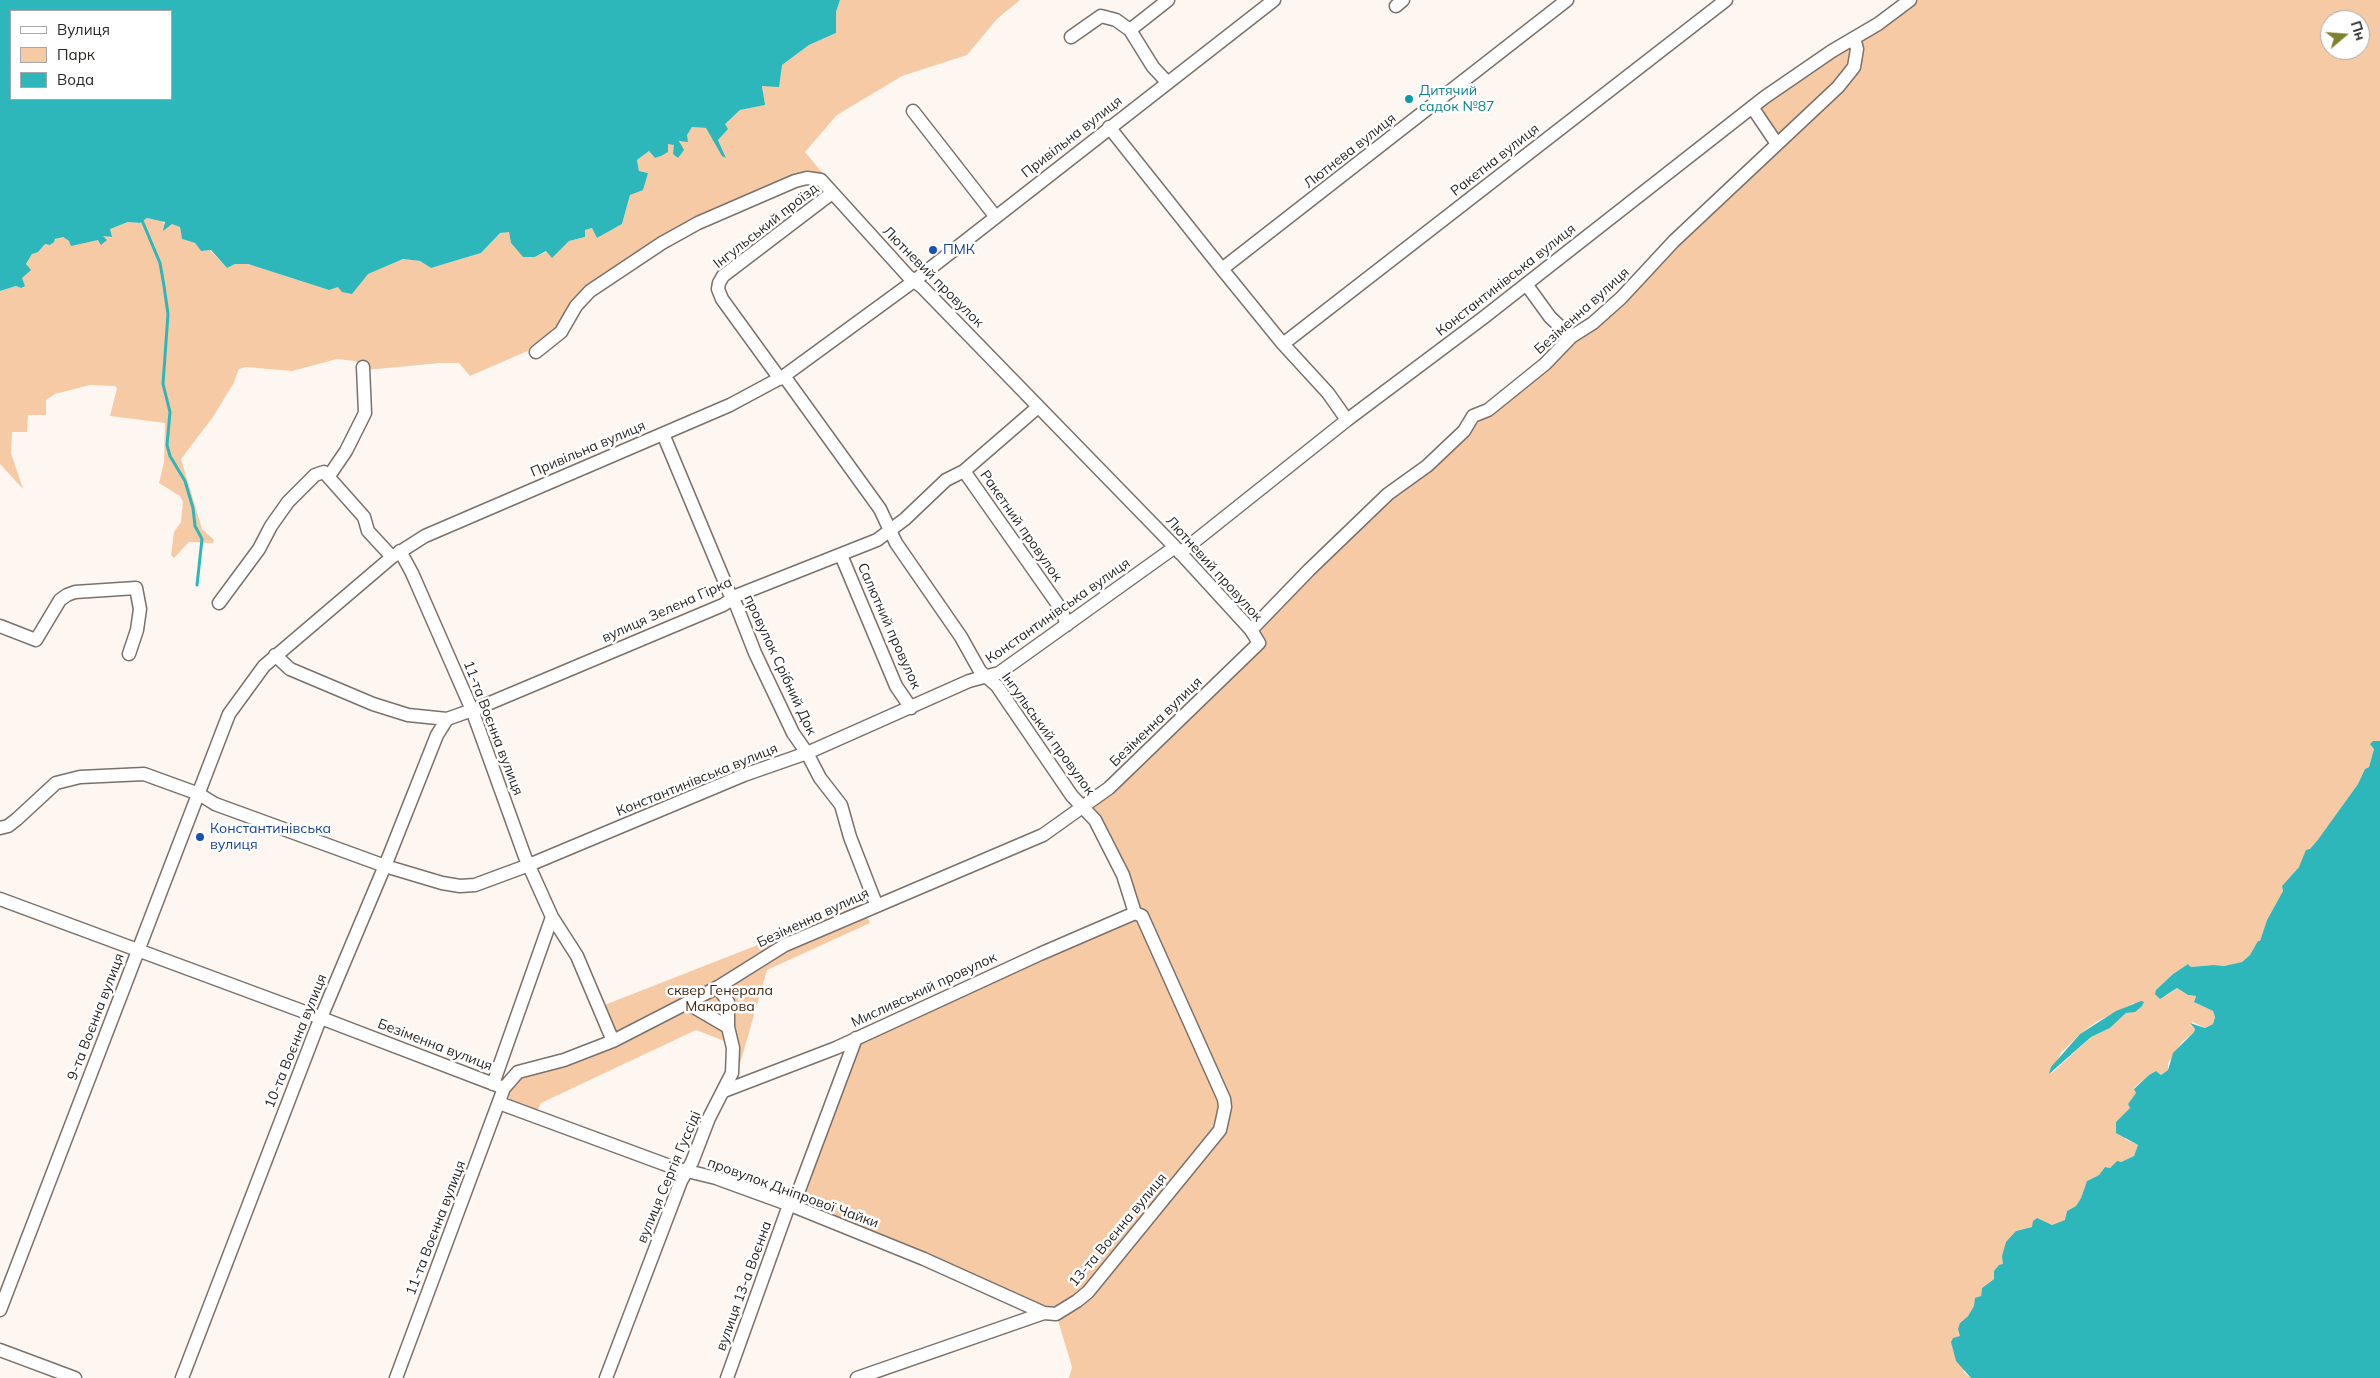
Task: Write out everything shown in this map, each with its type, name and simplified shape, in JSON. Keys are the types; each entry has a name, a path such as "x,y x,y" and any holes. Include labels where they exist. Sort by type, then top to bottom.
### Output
{"street":[{"path":"1130,30 1168,0"},
{"name":"Привільна вулиця","path":"220,736 229,714 246,688 275,656 396,554 425,536 730,405 782,377 914,280 1274,0"},
{"name":"Лютнева вулиця","path":"1222,270 1567,0"},
{"name":"Ракетна вулиця","path":"1284,344 1726,0"},
{"path":"1854,38 1878,24 1910,0"},
{"path":"1071,37 1102,16 1116,20 1130,30 1153,67 1167,82"},
{"name":"Константинівська вулиця","path":"0,828 8,826 17,819 56,783 80,777 144,774 199,794 215,804 385,866 442,883 460,886 492,880 744,775 807,753 969,681 999,673 1067,624 1178,550 1526,284 1752,107 1832,51 1854,38"},
{"name":"Безіменна вулиця","path":"1251,630 1309,570 1388,494 1427,466 1464,431 1473,416 1488,410 1545,364 1572,337 1593,323 1621,298 1674,241 1848,76 1856,58 1857,49 1854,38"},
{"path":"1752,107 1777,144"},
{"path":"912,110 995,216"},
{"path":"1109,127 1222,270 1328,393 1347,420"},
{"name":"Лютневий провулок","path":"536,352 561,332 576,306 590,291 684,230 795,181 807,178 821,180 914,280 1178,550 1251,630 1259,643"},
{"name":"Інгульський проїзд","path":"719,283 723,276 832,193"},
{"name":"Інгульський провулок","path":"719,283 718,289 722,299 880,509 896,543 961,637 980,671 997,686 1072,796 1095,820 1123,875 1135,913 1142,916 1207,1060 1225,1107"},
{"path":"1526,284 1550,317 1572,337"},
{"path":"219,603 259,549 271,526 288,502 315,475 324,472 329,476 346,451 365,413 363,367"},
{"name":"вулиця Зелена Гірка","path":"275,656 290,669 373,704 408,715 447,719 723,604 733,598 877,540 906,519 946,480 964,471 1038,407"},
{"name":"провулок Срібний Док","path":"663,434 755,652 793,733 807,753 820,778 841,805 850,837 876,904"},
{"name":"Ракетний провулок","path":"964,471 1061,609 1067,624"},
{"name":"11-та Воєнна вулиця","path":"329,476 364,517 368,531 396,554 412,573 472,710 529,865 552,917 577,956 613,1042"},
{"name":"Салютний провулок","path":"841,555 896,686 911,708"},
{"path":"0,626 36,640 60,600 67,595 75,592 136,588 140,609 138,630 129,654"},
{"name":"Безіменна вулиця","path":"0,900 321,1018 498,1086 518,1072 564,1060 613,1042 718,987 785,945 876,904 1043,835 1081,806 1109,788 1259,643"},
{"name":"10-та Воєнна вулиця","path":"182,1378 321,1018 438,735 447,719"},
{"name":"9-та Воєнна вулиця","path":"0,1310 220,736"},
{"name":"Мисливський провулок","path":"724,1091 836,1048 1040,954 1135,913"},
{"name":"11-та Воєнна вулиця","path":"396,1378 499,1103 498,1086 552,917"},
{"name":"вулиця Сергія Гуссіді","path":"606,1378 680,1181 692,1162 709,1118 732,1073 733,1048 728,1027 728,1002 718,987"},
{"path":"687,1003 728,1027"},
{"name":"вулиця 13-а Воєнна","path":"727,1378 791,1205 856,1038"},
{"name":"провулок Дніпрової Чайки","path":"499,1103 687,1171 716,1178 791,1205 924,1259 1044,1313"},
{"name":"13-та Воєнна вулиця","path":"857,1378 1044,1313 1056,1314 1088,1292 1157,1205 1211,1144 1220,1130 1225,1107"},
{"path":"0,1350 75,1378"}],"green space":[{"path":"840,0 1020,0 997,19 967,55 902,76 837,115 805,152 825,176 808,181 699,226 594,291 563,334 532,349 470,376 459,363 366,370 355,361 337,359 292,371 246,367 239,369 233,384 213,417 181,459 202,529 214,540 213,543 189,542 174,558 171,555 174,532 181,522 183,502 180,496 159,483 164,462 165,423 110,416 117,388 115,386 90,385 55,394 46,400 46,415 28,415 27,432 12,432 11,453 23,489 0,464 0,291 16,286 21,288 22,278 28,267 26,264 32,254 44,244 50,245 58,237 63,237 69,241 98,240 104,239 103,236 106,235 111,238 109,229 128,222 140,223 147,218 161,220 167,227 172,223 180,227 182,239 195,243 201,251 210,250 227,268 235,264 248,264 329,290 403,259 420,261 431,268 481,253 500,233 509,231 511,243 523,257 535,257 569,241 585,237 585,230 592,228 597,238 622,224 630,195 648,173 639,171 637,160 649,151 655,158 661,156 667,144 679,144 692,127 706,128 726,157 718,140 724,124 740,110 764,105 762,85 782,65 809,45 836,33 836,12"},
{"path":"1914,0 2380,0 2380,741 2374,749 2369,767 2365,769 2358,784 2299,867 2282,886 2283,891 2267,920 2260,942 2250,955 2242,962 2224,966 2191,967 2188,964 2173,974 2156,990 2167,995 2177,988 2188,995 2196,996 2194,1001 2196,1003 2213,1011 2215,1017 2213,1024 2205,1028 2193,1022 2190,1024 2195,1029 2194,1032 2181,1043 2168,1063 2168,1070 2161,1075 2156,1071 2134,1088 2137,1093 2128,1104 2130,1108 2125,1116 2125,1139 2138,1145 2134,1156 2117,1162 2110,1168 2105,1167 2099,1175 2087,1181 2076,1206 2067,1211 2066,1220 2052,1225 2041,1221 2032,1227 2016,1231 2003,1264 1995,1278 1982,1288 1981,1296 1968,1316 1960,1323 1964,1372 1971,1378 1069,1378 1072,1367 1056,1314 799,1205 854,1049 865,1036 1142,912 1129,879 1092,810 1096,803 1259,635 1259,625 1389,496 1429,468 1839,89 1858,40","holes":["2134,1003 2135,1011 2126,1013 2110,1028 2091,1037 2051,1074 2061,1053 2080,1034 2096,1022"]},
{"path":"1853,46 1853,67 1778,138 1759,113 1761,104 1833,53"},
{"name":"сквер Генерала Макарова","path":"862,904 870,923 767,970 737,1074 726,1066 730,1055 727,1042 696,1030 541,1103 536,1113 510,1104 509,1095 516,1080 523,1074 617,1044 602,1006"}],"water":[{"path":"0,0 840,0 836,12 836,33 809,45 782,65 779,87 762,86 765,105 740,110 725,124 728,129 718,140 726,158 722,156 706,128 692,127 687,135 688,142 679,141 684,150 678,158 673,154 674,145 668,144 668,152 655,158 649,151 637,160 639,171 648,173 643,190 630,195 622,224 597,238 592,228 585,230 585,237 569,241 552,258 546,251 535,257 523,257 511,243 509,232 500,233 481,253 431,268 420,261 403,259 368,274 352,294 342,292 338,287 329,290 248,264 235,264 227,268 211,250 201,251 195,243 182,239 180,227 172,224 163,231 165,222 147,218 140,223 128,222 110,229 112,237 103,236 107,240 101,245 98,240 71,246 69,241 63,237 55,239 50,245 45,244 38,252 32,254 26,264 31,270 22,278 25,286 21,288 16,286 0,291"},
{"path":"2373,741 2380,741 2380,1378 1971,1378 1956,1361 1951,1342 1953,1338 1960,1336 1958,1329 1960,1323 1968,1316 1974,1306 1975,1298 1981,1296 1982,1288 1994,1279 1994,1271 1999,1265 2003,1264 2002,1256 2006,1242 2016,1231 2032,1227 2033,1221 2037,1218 2052,1225 2065,1220 2067,1211 2076,1206 2081,1198 2087,1181 2099,1175 2105,1167 2110,1168 2117,1161 2121,1162 2134,1156 2138,1145 2116,1133 2116,1122 2130,1108 2128,1104 2136,1093 2134,1089 2156,1071 2161,1075 2168,1070 2173,1053 2194,1032 2195,1029 2190,1023 2205,1028 2213,1024 2215,1017 2213,1011 2194,1002 2196,996 2188,995 2177,988 2160,999 2155,994 2156,990 2173,974 2188,964 2191,967 2224,966 2242,962 2250,955 2258,941 2260,941 2267,920 2283,891 2282,886 2299,867 2306,850 2310,849 2317,841 2358,784 2365,769 2369,767 2374,749 2370,744"},
{"path":"2141,1001 2144,1002 2142,1006 2135,1012 2126,1013 2110,1028 2091,1037 2049,1074 2051,1067 2080,1034 2116,1011"}],"waterway":[{"path":"141,218 160,263 164,286 168,314 163,384 170,412 167,445 170,456 185,481 193,508 195,526 202,539 197,585"}],"place":[{"name":"Дитячий садок №87","path":"1409,99"},
{"name":"ПМК","path":"933,250"},
{"name":"Константинівська вулиця","path":"200,837"}]}
